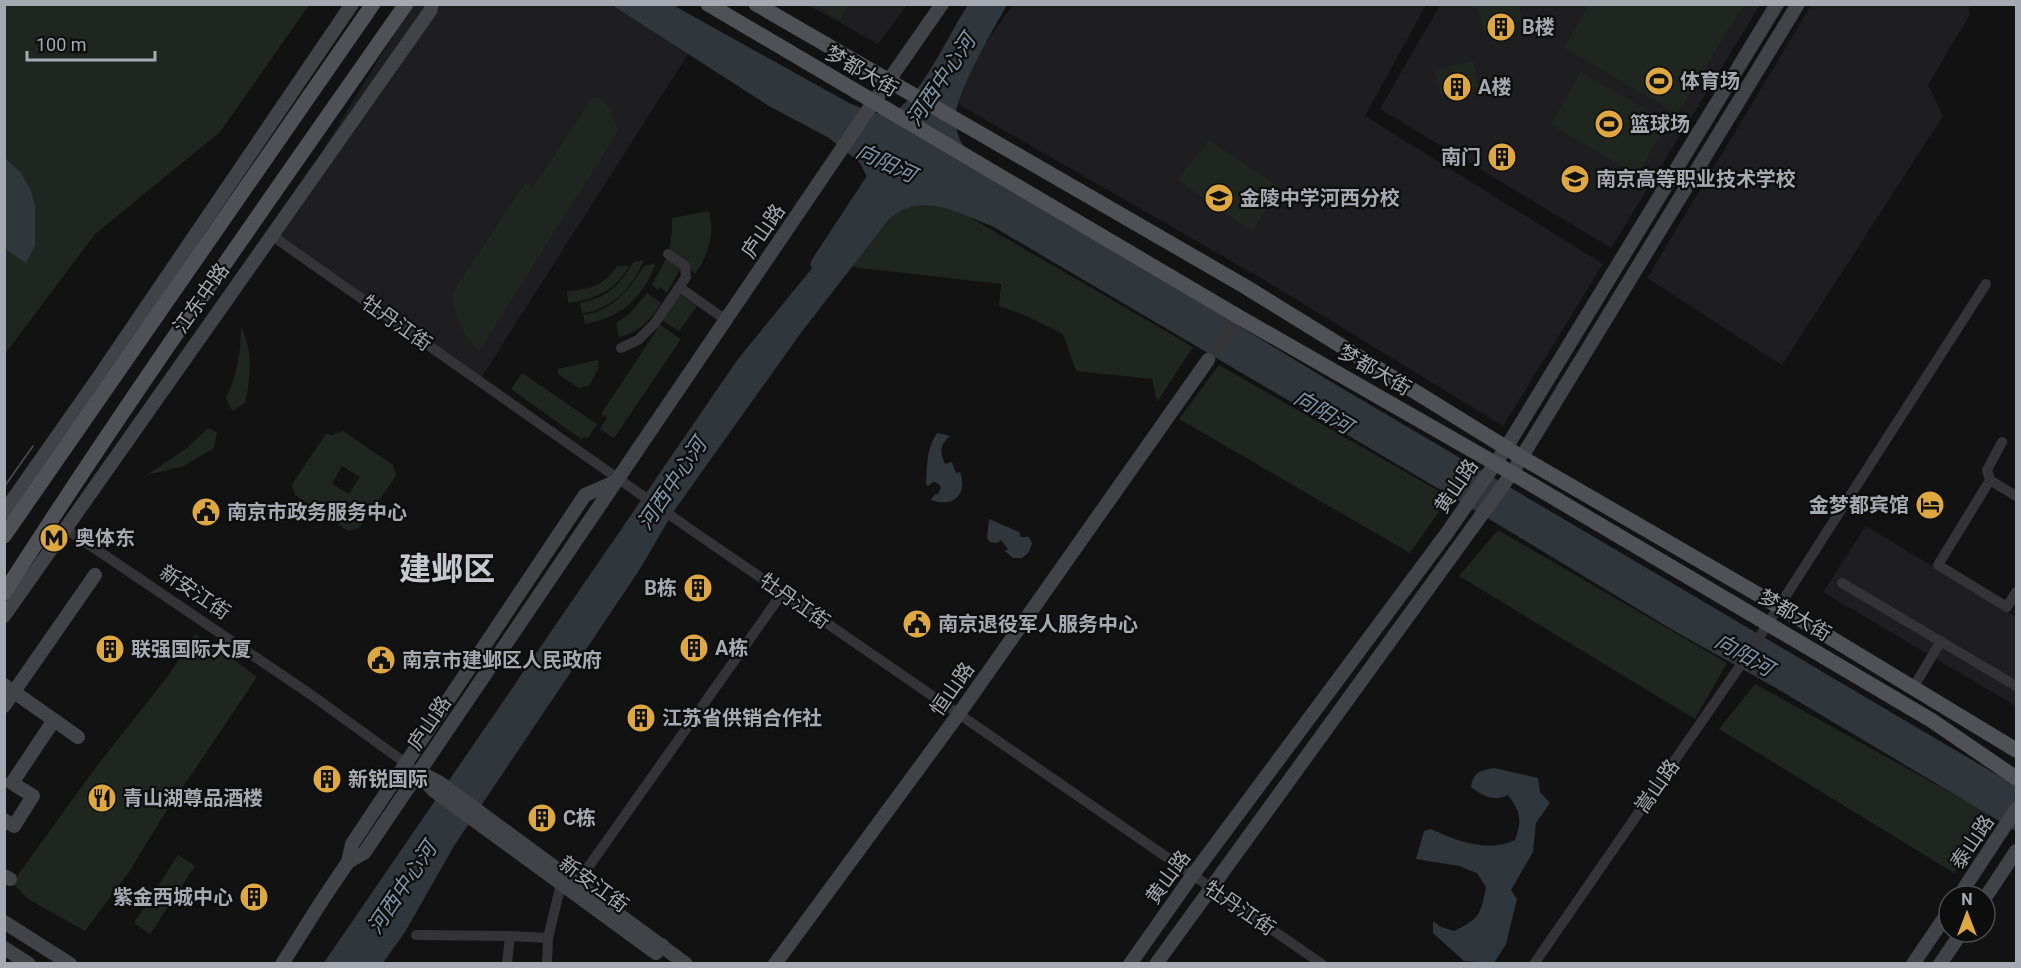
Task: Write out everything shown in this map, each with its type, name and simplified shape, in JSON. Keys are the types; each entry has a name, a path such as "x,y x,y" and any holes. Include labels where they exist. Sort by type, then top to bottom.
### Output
{"main road":[{"name":"江东中路","path":"4,512 98,378 352,4"},
{"name":"江东中路","path":"4,536 373,4"},
{"name":"江东中路","path":"4,593 253,223 406,4"},
{"name":"梦都大街","path":"708,4 1239,317 1512,472 1768,623 1931,720 2016,778"},
{"name":"梦都大街","path":"756,4 1246,287 1506,448 1778,606 2016,750"},
{"name":"庐山路","path":"282,963 348,862 364,853 413,769 619,479 864,116 879,105 894,84 942,4"},
{"name":"黄山路","path":"1130,963 1506,448 1777,4"},
{"name":"黄山路","path":"1156,963 1494,499 1798,4"},
{"name":"江东中路","path":"4,616 432,6"},
{"name":"恒山路","path":"775,963 958,715 1208,360"},
{"path":"4,706 9,689 95,574"},
{"path":"9,689 78,737"},
{"path":"4,820 14,826 33,796 12,783 54,720"},
{"name":"新安江街","path":"413,769 561,884 656,953 662,945"},
{"name":"泰山路","path":"1967,884 2016,809"},
{"name":"新安江街","path":"485,823 577,883 686,963"},
{"path":"1994,884 2016,851"},
{"path":"4,922 70,963"},
{"path":"1913,963 1937,928"},
{"path":"1940,963 1953,944"},
{"path":"4,948 29,963"}],"street":[{"name":"牡丹江街","path":"271,236 958,715 1322,963"},
{"path":"621,348 638,340 655,323 686,277 685,266 668,254"},
{"name":"嵩山路","path":"1534,963 1751,650 1986,284"},
{"path":"679,287 726,320"},
{"name":"恒山路","path":"1208,360 1239,317"},
{"path":"2002,442 1987,470 1990,480 2016,496"},
{"path":"1990,480 1938,564 2012,610 2016,592"},
{"name":"新安江街","path":"66,529 310,694 413,769"},
{"path":"1842,583 2016,686"},
{"path":"577,883 783,592"},
{"path":"1913,688 1941,642"},
{"path":"547,963 548,938 561,884"},
{"path":"416,935 548,938"},
{"path":"507,963 510,936"}],"shaded area":[{"path":"1812,4 1968,5 1970,14 1928,85 1943,116 1782,365 1647,278"},
{"path":"5,5 309,5 220,132 95,234 5,354"},
{"path":"412,5 629,5 695,43 479,381 271,235"},
{"path":"808,5 907,5 878,44"},
{"path":"815,5 848,5 840,20"},
{"path":"1013,5 1426,5 1365,116 1603,264 1503,426 1266,281 946,97"},
{"name":"南京高等职业技术学校","path":"1440,5 1760,5 1611,248 1380,109"},
{"path":"1477,5 1518,5 1523,20 1484,30"},
{"name":"体育场","path":"1589,5 1743,5 1677,114 1564,48"},
{"path":"1473,61 1479,86 1441,95 1435,70"},
{"name":"篮球场","path":"1581,72 1668,122 1637,175 1551,125"},
{"path":"592,98 599,98 610,108 618,131 479,351 460,324 453,292 525,183 533,188"},
{"path":"1209,140 1280,188 1252,231 1177,180"},
{"path":"918,187 1193,347 1157,402 1152,379 1076,371 1063,334 999,306 1001,284 852,267 891,193"},
{"path":"709,211 710,244 695,274 669,252 672,218"},
{"path":"667,257 680,269 667,293 660,287 658,290 652,285"},
{"path":"644,260 628,287 612,302 593,311 582,313 580,303 605,294 618,284 633,262"},
{"path":"656,263 644,286 630,304 610,316 585,324 583,315 594,313 612,304 626,291 644,266"},
{"path":"617,266 629,266 611,287 596,296 568,303 567,291 602,282"},
{"path":"647,293 661,303 649,320 638,329 619,337 616,323 629,314"},
{"path":"679,294 697,306 679,331 662,320"},
{"path":"660,325 681,339 614,438 600,429 607,418 601,414"},
{"path":"241,327 248,345 249,384 245,403 232,411 226,398 238,363"},
{"path":"598,360 599,367 589,386 579,388 558,374 558,369"},
{"path":"1219,365 1449,497 1410,553 1179,419"},
{"path":"522,373 597,424 588,438 581,439 511,389"},
{"path":"208,428 217,432 214,448 184,466 147,475 187,448"},
{"path":"343,431 393,465 396,476 359,528 348,531 295,495 292,484 326,434 332,435","holes":["342,466 360,477 349,494 332,484"]},
{"path":"1866,526 2016,617 2016,706 1823,592"},
{"path":"1498,530 1727,663 1695,719 1459,576"},
{"path":"195,634 217,647 257,677 162,818 129,872 85,931 28,899 12,883 96,767 168,676"},
{"path":"1755,684 1993,816 1954,873 1719,729"},
{"path":"178,855 195,866 150,934 134,923"}],"water":[{"name":"向阳河","path":"612,5 673,5 849,103 869,111 885,114 901,107 923,82 968,5 1007,5 976,62 961,95 955,119 960,139 980,168 1328,380 2016,786 2016,831 992,226 953,210 927,205 914,206 901,210 889,219 800,334 674,511 638,572 454,846 405,932 383,963 323,964 738,359 858,212 866,194 866,175 860,163 829,138 769,106"},
{"path":"4,157 21,173 30,188 35,205 35,246 26,263 5,249"},
{"path":"937,433 950,436 942,446 942,456 945,464 952,462 956,473 960,472 962,480 960,493 946,502 931,500 941,488 939,484 935,482 929,486 926,485 929,452"},
{"path":"989,519 1019,532 1021,537 1029,537 1032,543 1029,552 1022,558 1013,558 1005,551 1008,549 1001,540 997,543 990,542 987,538"},
{"path":"1494,768 1538,778 1540,792 1550,803 1536,823 1533,852 1511,890 1517,899 1506,944 1494,963 1464,961 1433,933 1433,921 1441,927 1454,931 1469,923 1478,915 1486,887 1477,873 1459,866 1416,859 1424,831 1431,829 1473,844 1505,844 1515,840 1519,817 1508,795 1498,798 1489,797 1471,787 1478,773"}],"waterway":[{"name":"河西中心河","path":"818,264 877,174"}],"tram line":[{"path":"4,487 33,446"}],"place":[{"name":"B楼","path":"1501,27"},
{"name":"体育场","path":"1659,81"},
{"name":"A楼","path":"1457,87"},
{"name":"篮球场","path":"1609,124"},
{"name":"南门","path":"1502,157"},
{"name":"南京高等职业技术学校","path":"1575,179"},
{"name":"金陵中学河西分校","path":"1219,198"},
{"name":"金梦都宾馆","path":"1930,505"},
{"name":"南京市政务服务中心","path":"206,512"},
{"name":"奥体东","path":"54,538"},
{"name":"B栋","path":"698,588"},
{"name":"南京退役军人服务中心","path":"917,624"},
{"name":"A栋","path":"694,648"},
{"name":"联强国际大厦","path":"110,649"},
{"name":"南京市建邺区人民政府","path":"381,660"},
{"name":"江苏省供销合作社","path":"641,718"},
{"name":"新锐国际","path":"327,779"},
{"name":"青山湖尊品酒楼","path":"102,798"},
{"name":"C栋","path":"542,818"},
{"name":"紫金西城中心","path":"254,897"}],"district":[{"name":"建邺区","path":"447,569"}]}
